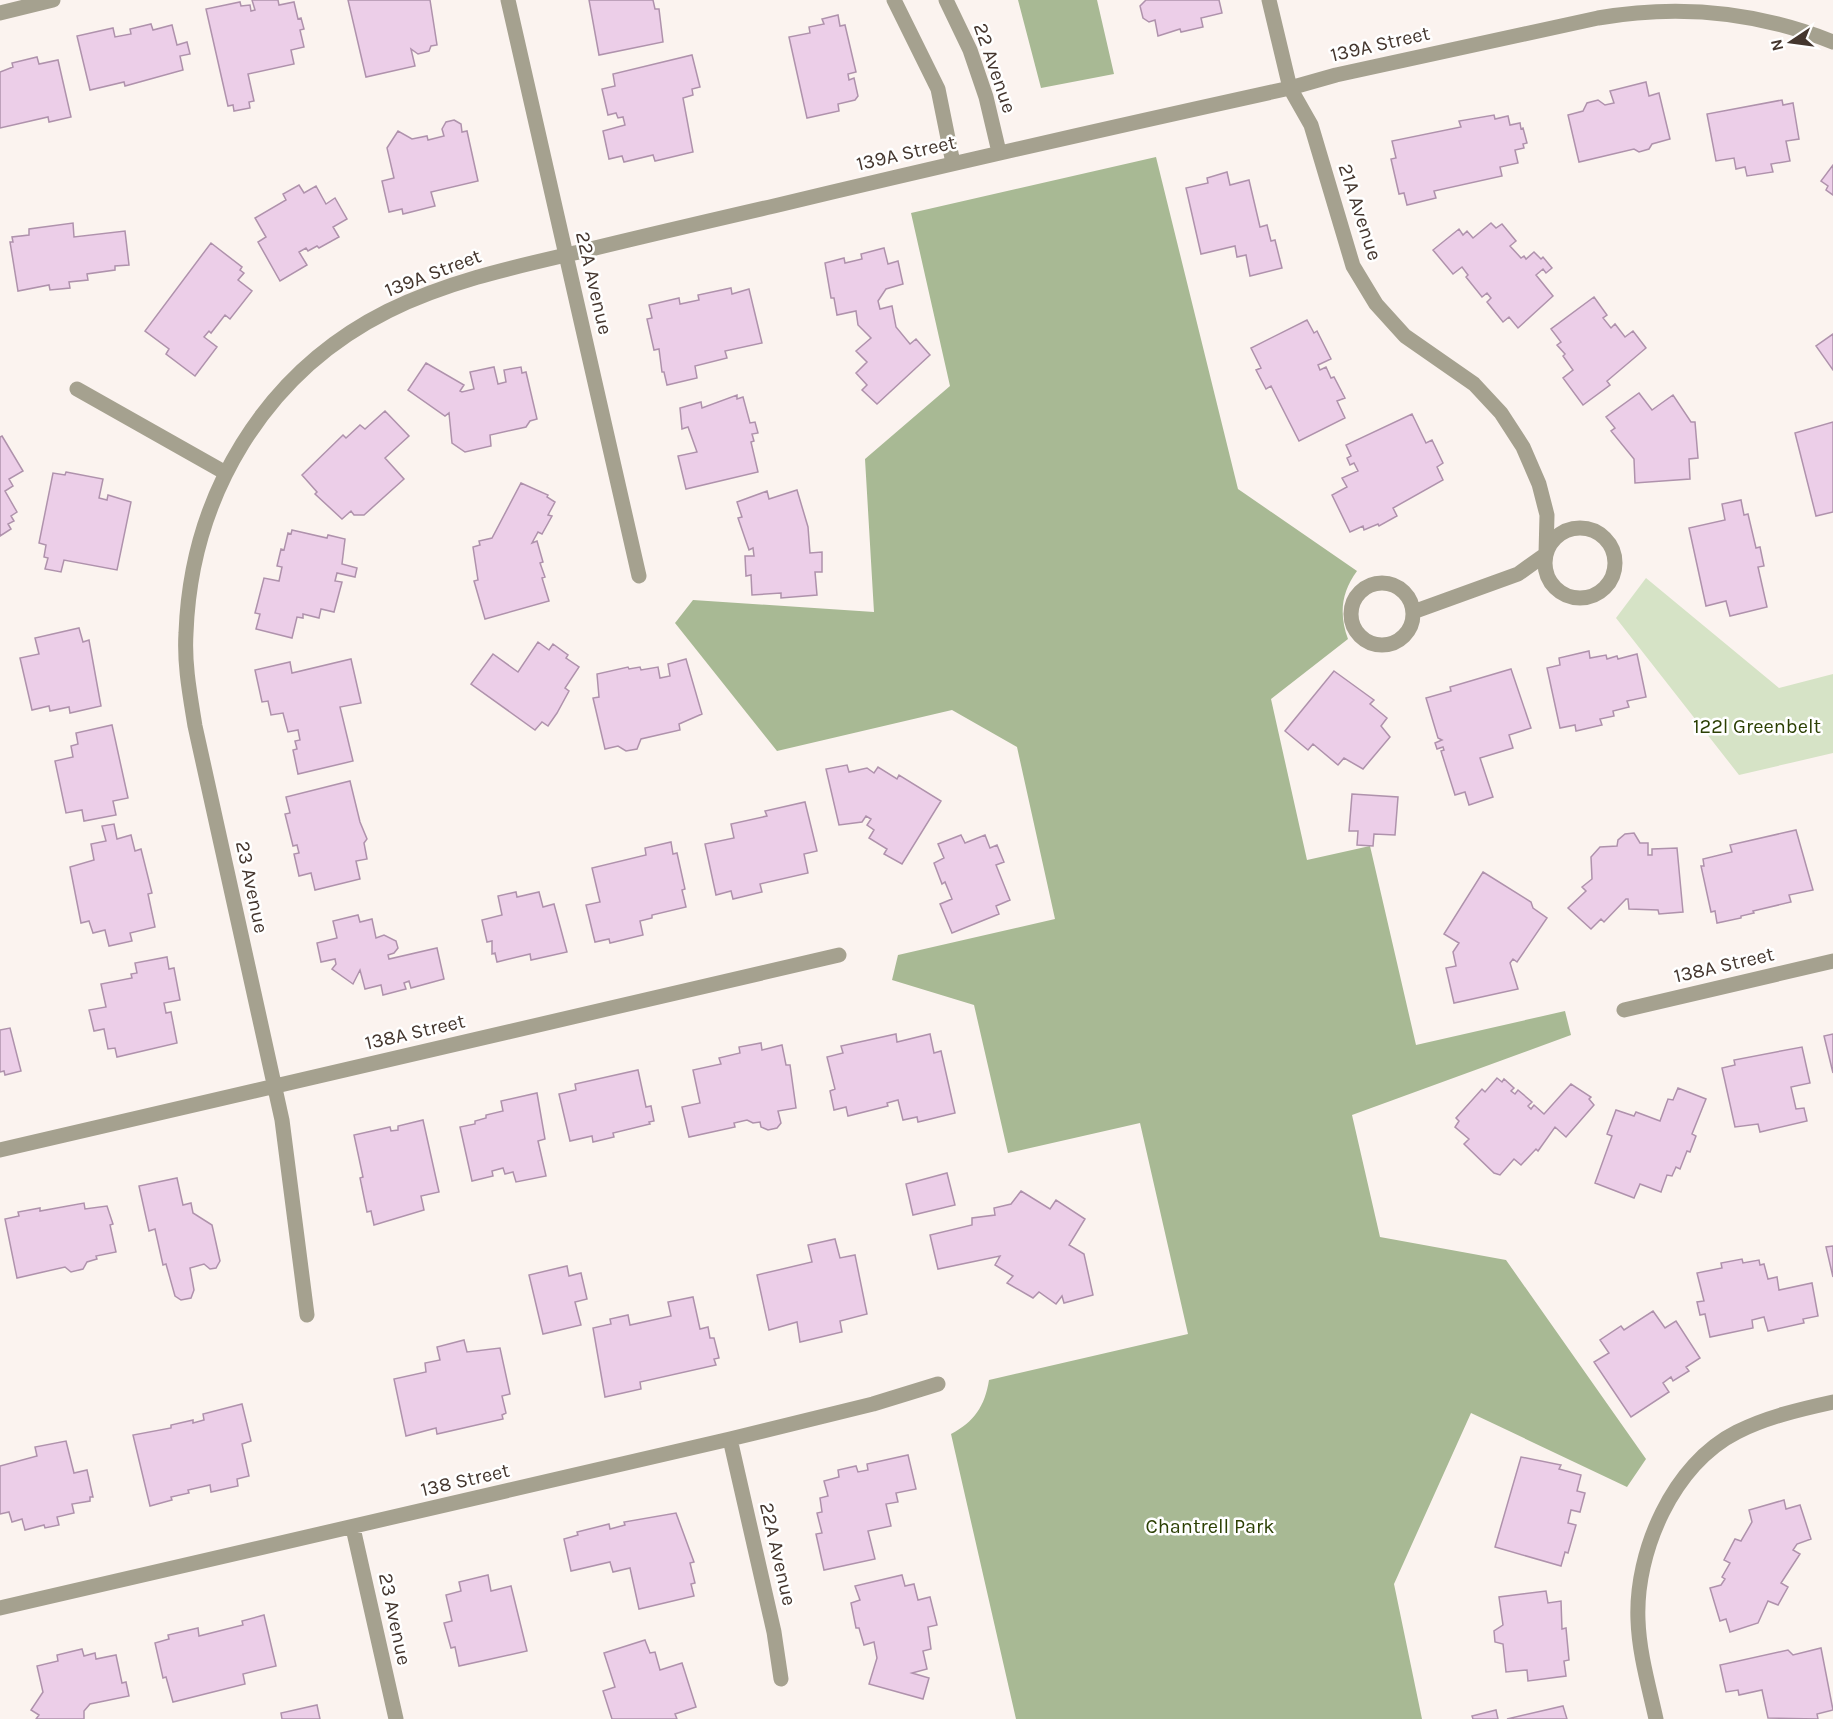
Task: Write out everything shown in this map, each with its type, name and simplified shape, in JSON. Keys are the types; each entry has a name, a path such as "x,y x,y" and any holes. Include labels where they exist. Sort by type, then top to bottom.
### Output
{"street":[{"path":"0,13 53,0"},
{"name":"22A Avenue","path":"508,0 639,576"},
{"path":"894,0 938,89 953,163"},
{"name":"22 Avenue","path":"946,0 970,50 986,97 999,152"},
{"name":"21A Avenue","path":"1269,0 1290,88 1311,125 1353,266 1376,304 1405,336 1473,384 1502,413 1523,447 1539,484 1547,515 1546,554 1548,576 1563,593 1584,598 1595,595 1611,579 1614,556 1610,545 1593,530 1569,530 1559,535 1546,554 1518,574 1413,612"},
{"name":"139A Street","path":"224,472 247,434 277,397 310,364 347,336 387,312 429,293 478,276 999,152 1290,88 1336,75 1632,12 1668,10 1762,18 1833,42"},
{"path":"77,389 224,472"},
{"name":"23 Avenue","path":"224,472 197,548 189,592 185,636 188,681 195,726 282,1120 307,1315"},
{"path":"1386,583 1404,593 1413,612 1412,622 1401,638 1382,645 1372,644 1357,632 1351,613 1358,595 1366,588 1386,583"},
{"name":"138A Street","path":"0,1150 839,955"},
{"name":"138A Street","path":"1624,1010 1833,961"},
{"name":"138 Street","path":"0,1608 730,1439 873,1404 938,1384"},
{"path":"1656,1719 1643,1660 1638,1611 1639,1582 1648,1544 1664,1508 1692,1470 1736,1432 1794,1411 1833,1402"},
{"name":"22A Avenue","path":"730,1439 774,1632 781,1679"},
{"name":"23 Avenue","path":"353,1528 396,1719"}],"green space":[{"path":"1018,0 1097,0 1114,74 1041,88"},
{"name":"Chantrell Park","path":"1156,157 1238,489 1357,571 1348,587 1343,604 1343,621 1348,639 1271,699 1307,860 1370,846 1416,1045 1565,1011 1571,1035 1352,1115 1380,1237 1506,1260 1646,1459 1627,1487 1471,1413 1394,1584 1422,1719 1016,1719 951,1434 966,1424 977,1412 985,1398 989,1380 1188,1334 1140,1123 1008,1153 974,1005 892,980 898,955 1055,919 1017,747 952,710 777,751 675,623 693,600 874,612 865,459 950,386 911,213"},
{"name":"122l Greenbelt","path":"1646,578 1779,688 1833,674 1833,753 1739,775 1616,618"}],"building":[{"path":"252,0 278,0 279,5 294,2 298,19 301,18 304,29 300,30 304,47 291,50 294,64 248,74 254,101 249,102 250,108 234,111 233,105 228,106 206,9 240,2 241,6 250,5 251,11 255,10"},
{"path":"348,0 430,0 437,45 431,46 429,51 418,54 411,49 415,66 366,77"},
{"path":"589,0 653,0 655,9 659,9 663,42 599,55"},
{"path":"1146,0 1219,0 1222,13 1201,18 1203,27 1181,32 1180,29 1158,36 1155,20 1149,22 1143,18 1140,6"},
{"path":"838,15 840,26 845,25 856,72 848,74 849,80 854,78 858,96 855,100 838,104 839,111 807,118 789,37 810,33 809,27 824,24 822,19"},
{"path":"151,24 153,30 172,25 177,45 187,42 190,54 180,56 183,70 125,86 124,82 90,90 77,36 113,28 115,37 131,34 130,29"},
{"path":"692,55 700,87 692,89 693,95 683,98 693,152 655,161 653,155 624,162 622,156 609,159 603,131 625,125 623,117 618,118 616,113 608,115 602,89 615,86 613,74"},
{"path":"37,57 39,64 58,60 71,117 49,122 48,117 0,128 0,72 13,67 12,63"},
{"path":"1646,82 1649,96 1659,93 1670,139 1652,144 1649,149 1639,152 1634,149 1579,162 1568,115 1583,111 1587,103 1598,100 1605,105 1614,103 1610,91"},
{"path":"1782,100 1783,105 1793,103 1799,139 1786,141 1790,161 1771,164 1773,172 1747,176 1745,167 1736,169 1734,158 1716,161 1707,114"},
{"path":"1494,115 1495,119 1508,116 1510,125 1520,123 1521,129 1523,128 1527,143 1523,144 1524,148 1515,150 1518,163 1500,167 1502,176 1434,191 1436,198 1407,205 1404,193 1399,194 1391,159 1396,158 1392,141 1461,127 1459,121"},
{"path":"454,120 461,124 462,132 467,131 478,181 431,192 435,206 403,214 402,209 389,212 382,181 394,178 387,148 398,131 412,139 427,136 428,140 444,136 442,129 446,122"},
{"path":"1833,165 1833,195 1826,190 1828,186 1821,181"},
{"path":"1227,172 1230,185 1249,180 1260,227 1267,225 1271,241 1275,240 1282,268 1250,276 1246,255 1237,257 1235,246 1201,254 1186,188 1208,183 1207,178"},
{"path":"299,185 304,193 316,186 326,204 335,198 347,219 333,227 339,237 319,248 317,246 308,251 306,248 299,252 307,265 280,281 258,242 266,237 255,218 286,200 283,194"},
{"path":"73,223 74,237 125,231 129,265 115,266 115,270 87,274 88,280 69,282 70,288 50,290 49,285 18,291 10,242 13,242 12,237 29,235 29,229"},
{"path":"1491,223 1496,228 1502,224 1516,241 1510,246 1521,258 1524,256 1526,259 1534,252 1541,259 1543,257 1552,268 1546,273 1543,269 1536,275 1553,296 1518,328 1509,317 1503,322 1487,302 1491,298 1487,293 1482,297 1466,277 1468,275 1462,267 1453,274 1433,250 1459,229 1463,235 1467,231 1473,238"},
{"path":"211,243 242,267 240,270 244,273 238,280 252,291 230,319 225,315 211,333 209,331 204,337 217,347 195,376 166,354 169,349 145,331"},
{"path":"884,248 888,264 898,261 903,284 886,289 878,301 880,309 892,306 896,327 910,344 916,339 930,355 877,404 862,390 867,385 856,373 867,362 856,351 871,338 858,325 856,311 837,315 834,298 831,298 825,263 844,258 845,263 862,259 861,254"},
{"path":"731,288 732,294 749,289 762,343 725,351 727,358 695,366 697,378 667,385 664,372 662,372 659,349 654,350 647,319 652,318 649,305 679,298 680,304 699,300 698,295"},
{"path":"1594,297 1607,315 1603,318 1611,328 1615,324 1625,337 1633,331 1646,348 1607,381 1610,385 1583,405 1563,378 1573,370 1563,356 1565,354 1557,345 1561,342 1551,329"},
{"path":"1307,320 1314,333 1317,331 1331,359 1318,365 1320,370 1326,367 1345,398 1337,401 1345,418 1299,441 1271,386 1266,389 1256,370 1261,368 1251,348"},
{"path":"1833,334 1833,370 1816,346"},
{"path":"426,363 464,385 460,391 462,392 474,389 470,372 494,367 498,384 506,382 504,370 521,367 522,373 526,372 537,419 530,421 526,427 490,435 491,446 465,452 452,443 449,413 445,416 408,390"},
{"path":"1639,393 1652,410 1673,395 1691,422 1695,422 1698,458 1689,459 1690,479 1635,483 1634,459 1611,431 1615,428 1606,417"},
{"path":"737,395 737,399 743,397 750,423 755,422 758,433 752,434 754,441 751,442 758,472 686,489 678,456 697,452 688,427 682,429 680,408 701,402 702,408"},
{"path":"385,411 409,436 385,458 404,479 364,515 354,515 351,511 342,519 315,494 317,492 302,475 343,435 346,438 360,425 365,429"},
{"path":"1412,414 1426,443 1432,440 1443,463 1437,467 1443,480 1393,508 1397,516 1379,526 1378,524 1364,530 1363,526 1350,532 1332,495 1347,487 1342,478 1358,471 1354,463 1350,465 1347,458 1351,456 1346,445"},
{"path":"1833,422 1833,512 1816,516 1795,433"},
{"path":"2,436 23,471 9,479 13,486 5,491 17,512 11,516 14,521 8,524 11,529 0,536 0,437"},
{"path":"66,472 103,479 99,498 107,500 108,495 131,502 117,570 64,560 61,572 45,569 48,558 44,557 46,545 39,543 53,473 65,475"},
{"path":"521,483 548,495 547,497 555,502 548,515 552,516 542,534 538,532 532,543 537,541 543,562 540,563 545,577 542,578 549,601 485,619 474,581 478,580 473,547 480,545 479,541 492,538"},
{"path":"797,490 808,527 810,553 822,552 822,572 815,572 817,595 781,598 781,593 752,595 751,575 746,576 745,556 754,556 753,548 749,550 738,518 742,517 737,502 767,491 769,499"},
{"path":"1741,500 1744,515 1748,514 1756,548 1760,547 1764,566 1758,567 1767,607 1730,616 1726,601 1706,606 1689,528 1725,520 1722,504"},
{"path":"292,530 327,538 328,535 345,539 342,564 357,568 355,577 337,573 335,581 342,582 334,612 321,609 319,618 303,614 303,618 297,617 292,638 256,629 260,614 255,613 264,578 279,581 282,567 277,566 281,549 284,550 288,533 291,534"},
{"path":"79,628 83,642 89,640 101,706 70,713 69,707 50,711 49,706 32,710 20,658 39,654 35,638"},
{"path":"538,642 549,650 553,644 568,655 566,658 579,667 565,688 569,691 548,726 542,722 535,730 471,684 493,654 518,672"},
{"path":"1589,651 1590,658 1606,655 1607,659 1617,656 1618,659 1637,654 1646,697 1627,701 1629,707 1613,711 1614,716 1600,719 1602,725 1576,731 1575,725 1560,728 1547,668 1560,665 1559,658"},
{"path":"351,659 361,703 340,707 353,761 298,774 293,750 297,749 295,741 300,740 298,730 288,732 283,713 271,715 268,701 262,702 255,670 290,662 292,673"},
{"path":"686,659 702,714 679,724 680,730 641,739 637,749 626,751 618,746 605,749 593,698 599,697 597,674 628,667 629,669 640,667 641,670 658,667 660,678 670,676 668,664"},
{"path":"1511,669 1531,728 1509,735 1513,748 1480,758 1493,797 1469,805 1465,792 1455,795 1441,751 1444,750 1443,747 1437,749 1435,743 1442,740 1438,738 1426,698 1451,691 1450,687"},
{"path":"1334,671 1374,700 1370,704 1387,718 1381,726 1390,737 1363,769 1344,758 1338,765 1313,744 1308,750 1285,731"},
{"path":"112,725 128,798 113,801 116,815 84,821 82,810 66,813 55,761 73,757 71,746 78,744 76,733"},
{"path":"847,765 849,772 867,768 874,773 878,767 897,779 899,775 941,801 902,864 884,854 887,849 869,838 874,830 867,825 871,819 866,816 862,822 839,825 826,769"},
{"path":"350,781 360,822 367,839 364,843 367,859 356,861 360,879 315,890 311,873 299,876 294,854 299,853 297,845 293,846 285,814 290,813 286,797"},
{"path":"1352,794 1398,797 1395,835 1374,834 1373,846 1357,845 1358,831 1349,831"},
{"path":"805,802 817,851 804,854 808,873 760,884 762,892 733,899 731,891 716,895 705,844 734,838 731,824 767,816 765,811"},
{"path":"114,824 117,839 131,835 135,851 141,849 152,893 148,894 155,927 130,933 132,941 109,946 105,930 93,933 89,921 81,923 70,867 94,860 91,844 106,841 102,826"},
{"path":"1796,830 1813,890 1789,895 1791,902 1717,923 1715,911 1711,912 1701,866 1704,866 1703,859 1732,852 1730,845"},
{"path":"1634,833 1640,843 1648,843 1648,855 1652,855 1652,849 1677,848 1683,912 1659,914 1658,910 1629,909 1628,899 1626,899 1604,922 1601,919 1591,929 1568,908 1586,891 1582,887 1592,879 1591,857 1600,847 1617,846 1618,840 1625,834"},
{"path":"961,835 965,843 985,835 990,848 997,845 1004,862 996,865 1010,900 996,906 999,914 952,933 940,904 952,899 945,882 942,884 934,863 944,858 938,844"},
{"path":"671,842 673,854 677,853 685,889 682,890 686,907 652,915 652,918 640,921 643,935 610,943 609,939 595,942 586,905 600,902 592,868 646,855 645,848"},
{"path":"1483,872 1531,902 1533,908 1547,918 1517,962 1513,959 1510,963 1518,989 1454,1003 1446,968 1456,966 1453,952 1459,943 1444,934"},
{"path":"516,892 517,897 539,892 543,907 554,904 567,952 531,960 530,954 497,962 495,953 492,954 492,941 487,942 482,920 502,915 498,896"},
{"path":"358,915 360,922 372,919 376,938 384,935 396,941 398,948 394,953 388,955 389,959 437,948 444,979 411,988 409,981 404,983 406,989 383,995 381,985 365,989 360,970 353,984 332,969 336,964 335,959 321,962 317,943 337,938 333,921"},
{"path":"167,957 169,969 174,968 180,1000 164,1003 166,1013 171,1012 177,1043 117,1057 115,1048 108,1049 104,1029 94,1031 89,1010 106,1007 101,984 132,978 131,974 137,973 135,963"},
{"path":"10,1028 21,1071 5,1075 4,1071 0,1072 0,1030"},
{"path":"896,1034 897,1042 930,1034 934,1053 941,1051 955,1113 918,1122 917,1117 903,1120 898,1100 887,1103 888,1106 848,1116 846,1107 834,1110 830,1091 835,1089 827,1057 843,1053 841,1046"},
{"path":"1833,1034 1833,1073 1824,1036"},
{"path":"761,1043 762,1050 782,1045 786,1065 790,1065 796,1108 778,1111 781,1123 777,1128 768,1130 761,1127 760,1122 753,1123 747,1120 734,1123 735,1127 689,1137 682,1107 700,1103 693,1070 721,1064 719,1058 740,1053 739,1047"},
{"path":"1802,1047 1810,1083 1791,1087 1796,1109 1804,1108 1807,1121 1760,1132 1758,1124 1735,1127 1722,1068 1735,1065 1734,1060"},
{"path":"638,1070 646,1107 651,1106 654,1121 613,1133 614,1137 593,1142 592,1136 570,1141 559,1094 576,1090 575,1084"},
{"path":"1497,1078 1502,1082 1504,1079 1514,1088 1511,1091 1515,1094 1518,1090 1532,1102 1528,1106 1531,1109 1534,1105 1544,1114 1571,1084 1591,1097 1589,1099 1594,1105 1566,1137 1555,1127 1538,1151 1536,1149 1521,1165 1514,1159 1500,1175 1494,1173 1464,1144 1469,1139 1455,1127 1459,1121 1456,1118 1482,1089 1485,1092"},
{"path":"1678,1088 1706,1099 1692,1134 1696,1136 1690,1152 1687,1151 1680,1169 1676,1167 1672,1176 1667,1175 1661,1192 1640,1184 1634,1198 1595,1183 1612,1136 1607,1134 1616,1110 1634,1116 1636,1112 1660,1121 1668,1099 1673,1100"},
{"path":"537,1093 545,1139 538,1141 546,1176 516,1182 513,1172 505,1174 503,1168 492,1171 493,1176 472,1181 460,1127 475,1124 475,1121 486,1118 486,1115 503,1111 501,1101"},
{"path":"423,1120 439,1192 421,1196 424,1210 374,1225 371,1211 367,1212 360,1178 363,1177 354,1135 390,1127 391,1131 398,1130 398,1126"},
{"path":"947,1173 955,1205 913,1215 906,1184"},
{"path":"177,1178 183,1205 191,1203 193,1213 212,1225 220,1261 216,1268 210,1269 204,1264 190,1268 194,1290 191,1298 181,1300 175,1296 166,1264 163,1265 155,1229 149,1231 139,1186"},
{"path":"1021,1191 1050,1209 1056,1200 1085,1219 1069,1245 1084,1254 1093,1295 1064,1303 1062,1296 1056,1304 1039,1292 1033,1298 1007,1283 1013,1276 995,1265 1000,1256 938,1269 930,1235 972,1225 972,1218 995,1215 994,1208 1011,1204"},
{"path":"84,1203 85,1209 107,1206 113,1224 110,1225 116,1252 96,1256 97,1259 87,1262 83,1269 71,1272 65,1267 17,1278 5,1219 19,1216 18,1212 40,1208 40,1211"},
{"path":"835,1239 840,1258 855,1255 867,1314 840,1321 842,1332 800,1342 797,1322 769,1330 757,1275 812,1262 808,1245"},
{"path":"1833,1246 1833,1277 1826,1247"},
{"path":"1742,1259 1743,1263 1759,1260 1760,1265 1764,1264 1768,1279 1777,1277 1779,1290 1812,1283 1818,1316 1803,1319 1804,1323 1768,1331 1764,1317 1752,1320 1753,1328 1710,1337 1705,1314 1700,1315 1697,1302 1704,1301 1697,1273 1722,1268 1721,1263"},
{"path":"567,1266 569,1276 581,1273 587,1299 575,1302 581,1325 543,1334 529,1275"},
{"path":"693,1297 700,1329 708,1327 710,1338 714,1338 719,1358 714,1359 716,1365 640,1382 641,1389 605,1397 593,1328 611,1324 610,1319 628,1315 630,1325 671,1316 668,1302"},
{"path":"1653,1311 1665,1328 1676,1321 1700,1358 1686,1367 1689,1371 1673,1381 1671,1377 1663,1383 1669,1392 1631,1417 1594,1362 1609,1353 1600,1340 1621,1326 1624,1330"},
{"path":"464,1340 467,1352 500,1348 510,1394 502,1396 506,1413 502,1415 503,1419 437,1434 436,1428 406,1436 394,1379 426,1372 425,1363 440,1360 437,1347"},
{"path":"242,1404 251,1441 242,1444 249,1476 237,1479 238,1486 211,1492 210,1485 188,1490 189,1493 171,1497 172,1500 150,1506 133,1435 171,1428 171,1425 193,1420 193,1423 204,1420 203,1414"},
{"path":"66,1441 74,1473 87,1470 93,1497 90,1497 90,1501 72,1504 74,1513 57,1517 59,1525 45,1528 44,1525 25,1530 22,1519 12,1522 9,1512 0,1514 0,1466 37,1456 35,1447"},
{"path":"908,1455 916,1489 896,1493 898,1502 886,1504 891,1526 868,1531 875,1559 824,1570 816,1534 822,1533 817,1513 822,1512 820,1498 828,1496 824,1481 839,1477 838,1470 856,1466 858,1472 868,1470 867,1464"},
{"path":"1521,1457 1561,1465 1559,1469 1581,1475 1577,1491 1585,1493 1580,1512 1571,1510 1568,1523 1576,1525 1568,1553 1565,1552 1561,1566 1495,1547"},
{"path":"1784,1500 1786,1509 1800,1505 1811,1539 1797,1544 1793,1550 1800,1554 1781,1583 1788,1587 1778,1605 1768,1601 1758,1623 1730,1632 1726,1619 1720,1621 1710,1588 1721,1585 1725,1579 1722,1577 1730,1563 1724,1560 1735,1539 1741,1541 1752,1522 1749,1510"},
{"path":"676,1513 694,1562 690,1563 695,1583 691,1584 694,1596 639,1609 630,1568 613,1572 610,1562 571,1571 564,1539 578,1535 577,1532 609,1524 610,1529 625,1525 624,1522"},
{"path":"488,1575 491,1591 511,1586 527,1651 459,1666 455,1647 451,1648 444,1623 452,1621 446,1595 461,1591 459,1582"},
{"path":"902,1575 905,1586 914,1584 918,1600 930,1597 937,1625 928,1627 931,1649 923,1651 927,1669 912,1673 929,1678 923,1699 869,1684 877,1658 874,1642 864,1645 859,1628 856,1628 851,1603 860,1600 855,1586"},
{"path":"1546,1591 1548,1603 1561,1601 1562,1629 1566,1628 1569,1660 1564,1661 1566,1676 1528,1681 1527,1670 1506,1672 1503,1644 1495,1642 1494,1631 1503,1625 1499,1597"},
{"path":"264,1615 276,1666 243,1674 245,1684 173,1702 166,1677 163,1678 155,1643 169,1639 168,1635 198,1628 199,1636 243,1625 242,1621"},
{"path":"645,1640 650,1653 655,1652 660,1670 682,1663 696,1707 675,1714 677,1719 612,1719 603,1691 615,1687 604,1653"},
{"path":"1821,1648 1833,1710 1817,1714 1818,1719 1768,1718 1762,1690 1739,1695 1738,1690 1726,1692 1720,1665 1788,1650 1793,1655"},
{"path":"82,1649 84,1656 95,1653 96,1659 116,1655 122,1683 126,1682 129,1696 90,1704 84,1711 84,1719 36,1719 39,1715 31,1710 43,1692 37,1666 58,1661 57,1655"},
{"path":"317,1705 320,1719 282,1719 281,1713"},
{"path":"1563,1706 1567,1719 1507,1719"},
{"path":"1496,1710 1498,1719 1473,1719 1472,1716"}]}
